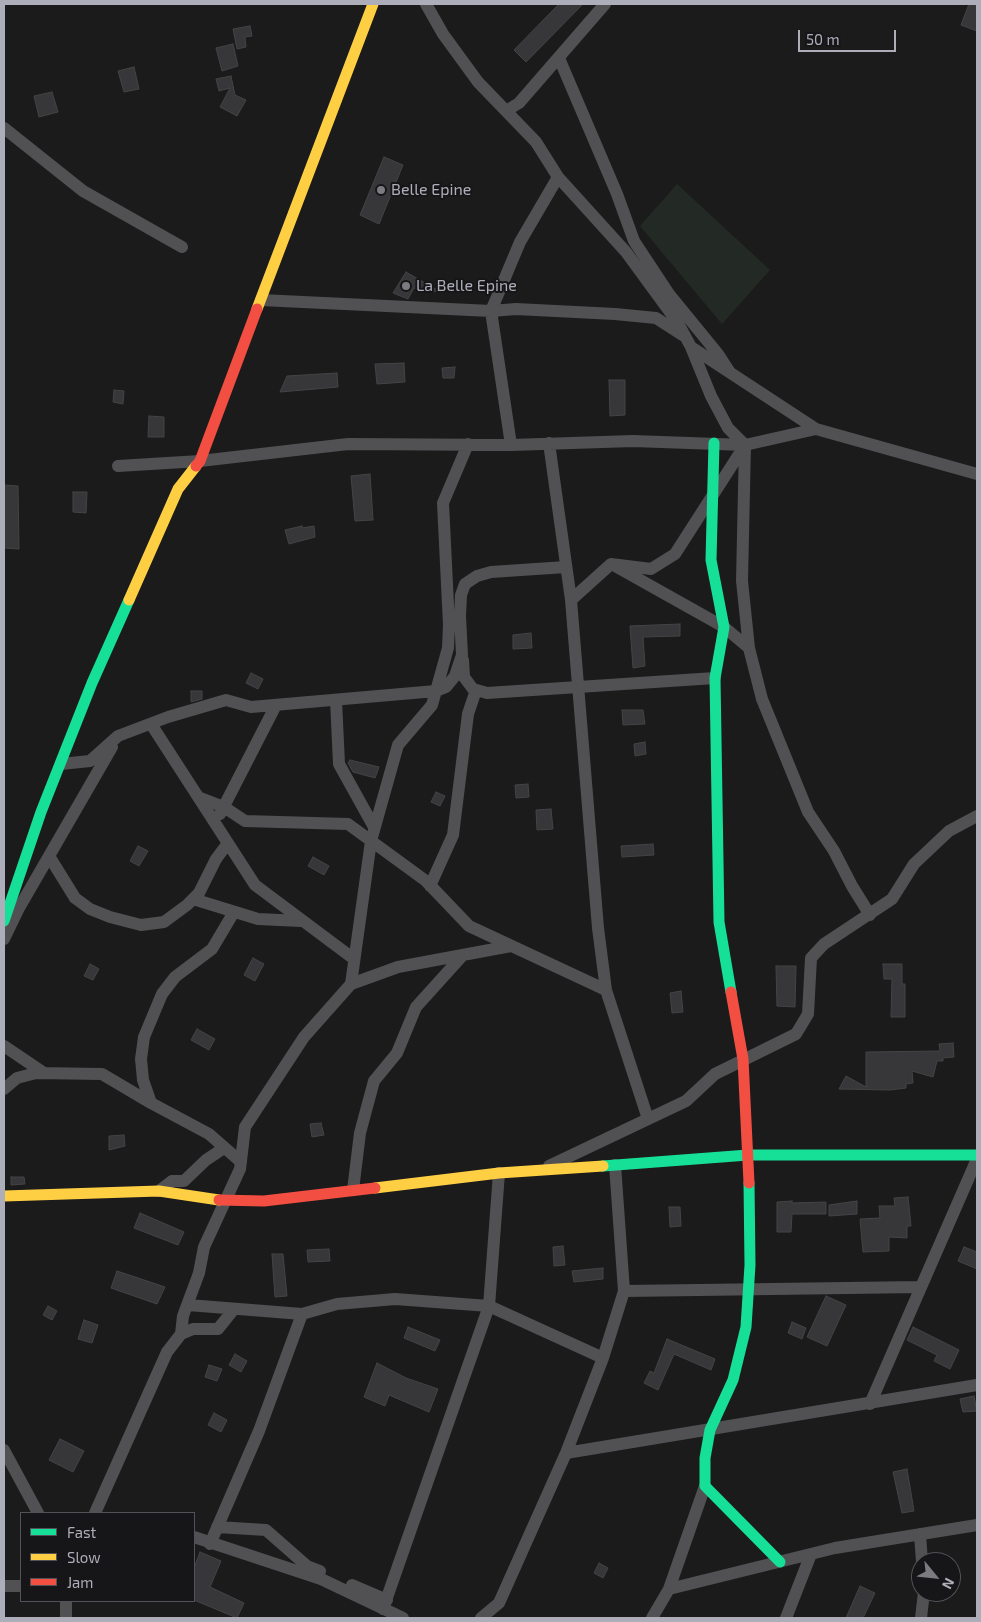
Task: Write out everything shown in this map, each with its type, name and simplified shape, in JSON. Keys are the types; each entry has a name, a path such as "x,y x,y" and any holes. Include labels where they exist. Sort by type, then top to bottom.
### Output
{"street":[{"path":"4,921 41,812 92,683 178,489 200,462 373,4"},
{"path":"426,4 442,34 478,82 536,142 558,177 626,252 678,323 689,342 719,412 728,428 745,444 742,581 749,648 762,699 808,812 834,851 870,915"},
{"path":"506,111 519,103 606,4"},
{"path":"559,58 617,194 634,241 668,294 718,354 729,372"},
{"path":"4,128 83,191 182,247"},
{"path":"511,444 491,311 520,242 558,177"},
{"path":"261,300 491,311 516,309 656,318 729,372 816,429 977,474"},
{"path":"118,466 200,462 348,444 511,444 633,441 745,444 816,429"},
{"path":"549,443 571,600 576,685 598,928 606,990 648,1119"},
{"path":"652,1618 669,1590 705,1486 705,1458 710,1430 732,1380 746,1326 749,1290 748,1155 743,1059 719,922 715,678 724,627 711,560 714,443"},
{"path":"351,984 374,827 398,745 432,705 448,648 449,626 443,504 468,444"},
{"path":"571,600 611,564 652,569 675,554 745,444"},
{"path":"611,564 724,627 749,648"},
{"path":"566,567 491,572 477,576 465,584 460,616 462,655 464,677 473,689 487,693 576,685 715,678"},
{"path":"61,764 90,761 118,736 226,700 251,707 436,691 446,687 455,676 462,655"},
{"path":"430,886 453,835 468,714 476,690"},
{"path":"336,700 339,764 374,827"},
{"path":"215,824 276,705"},
{"path":"151,724 256,885 301,921 354,959"},
{"path":"4,939 118,736"},
{"path":"198,797 224,807 245,821 348,824 430,886 469,926 606,990"},
{"path":"540,1170 686,1102 715,1074 796,1034 808,1014 811,958 824,944 892,899 914,864 948,831 977,816"},
{"path":"49,856 75,898 90,909 110,917 141,925 164,922 193,899 199,893 216,859 228,843"},
{"path":"193,899 258,920 301,921"},
{"path":"151,1103 143,1080 141,1059 144,1037 151,1016 162,994 175,977 212,949 234,912"},
{"path":"181,1334 183,1316 199,1273 204,1247 240,1169 245,1127 304,1037 351,984 398,967 511,946"},
{"path":"354,1190 360,1133 374,1081 397,1053 416,1007 463,955"},
{"path":"4,1046 44,1073"},
{"path":"4,1089 17,1078 36,1073 102,1074 208,1134 241,1162"},
{"path":"158,1191 172,1181 184,1181 206,1160 224,1148"},
{"path":"4,1196 158,1191 224,1201 264,1201 499,1173 748,1155 977,1157 870,1404"},
{"path":"481,1618 499,1603 566,1453 603,1358 624,1291 615,1165"},
{"path":"385,1605 489,1306 499,1173"},
{"path":"624,1291 921,1288"},
{"path":"188,1305 302,1314 337,1304 395,1299 489,1306 603,1358"},
{"path":"95,1512 167,1352 181,1334 193,1329 218,1329 234,1309"},
{"path":"210,1544 259,1431 302,1314"},
{"path":"566,1453 977,1385"},
{"path":"4,1450 37,1512"},
{"path":"705,1486 780,1562"},
{"path":"669,1590 812,1554 977,1525"},
{"path":"217,1527 266,1530 307,1566 385,1605 402,1618"},
{"path":"920,1534 921,1552"},
{"path":"195,1538 321,1579 385,1605"},
{"path":"786,1618 812,1554"},
{"path":"4,1586 20,1586"},
{"path":"66,1602 66,1618"},
{"path":"921,1618 923,1602"}],"shaded area":[{"path":"677,184 770,270 722,324 640,226"}],"building":[{"path":"559,4 583,4 526,62 514,50"},
{"path":"969,4 977,4 977,31 961,25"},
{"path":"250,26 252,36 245,37 246,47 237,49 233,29"},
{"path":"233,44 238,66 222,71 216,48"},
{"path":"134,67 139,89 124,92 118,71"},
{"path":"231,76 235,95 246,100 237,116 220,107 230,88 219,91 216,79"},
{"path":"52,92 58,112 39,117 34,96"},
{"name":"Belle Epine","path":"384,157 403,165 379,224 360,215"},
{"name":"La Belle Epine","path":"406,272 439,292 414,288 408,299 393,293"},
{"path":"404,363 405,382 377,384 375,364"},
{"path":"455,367 454,378 443,378 442,368"},
{"path":"337,373 338,387 280,392 287,376"},
{"path":"609,380 625,380 625,415 610,416"},
{"path":"114,390 124,391 123,404 113,402"},
{"path":"149,416 164,417 164,437 148,437"},
{"path":"370,474 373,520 355,521 351,476"},
{"path":"4,485 18,486 19,549 4,548"},
{"path":"73,492 87,492 86,513 73,512"},
{"path":"302,526 302,528 314,526 315,537 289,544 285,530"},
{"path":"680,624 680,636 643,637 645,666 633,668 630,626"},
{"path":"531,633 532,648 513,649 513,635"},
{"path":"251,673 263,679 258,689 246,683"},
{"path":"191,691 202,691 202,699 191,702"},
{"path":"622,710 643,710 645,724 623,725"},
{"path":"645,742 646,754 635,756 634,744"},
{"path":"350,760 379,767 375,778 353,772 348,763"},
{"path":"528,784 529,797 516,798 515,785"},
{"path":"436,792 445,796 440,806 431,802"},
{"path":"551,809 553,829 537,830 536,810"},
{"path":"653,844 654,855 622,857 621,846"},
{"path":"138,846 148,851 139,866 130,861"},
{"path":"313,857 329,866 324,875 308,866"},
{"path":"253,958 264,964 255,981 244,975"},
{"path":"90,964 99,969 93,980 84,976"},
{"path":"883,964 902,964 902,984 905,984 905,1017 891,1017 892,979 884,979"},
{"path":"776,966 796,966 795,1007 777,1006"},
{"path":"681,991 683,1012 672,1013 670,993"},
{"path":"197,1029 215,1039 209,1050 191,1040"},
{"path":"953,1043 954,1057 943,1058 943,1061 937,1061 933,1077 912,1071 913,1083 906,1084 906,1088 890,1090 839,1089 846,1076 866,1087 866,1052 940,1051 939,1044"},
{"path":"321,1123 324,1135 312,1137 310,1124"},
{"path":"124,1135 125,1146 109,1150 109,1136"},
{"path":"11,1177 24,1177 25,1184 11,1185"},
{"path":"908,1197 911,1226 907,1226 907,1238 889,1237 889,1251 863,1252 860,1219 880,1218 879,1206 895,1206 894,1198"},
{"path":"792,1201 792,1203 826,1202 826,1214 792,1214 791,1232 777,1232 777,1202"},
{"path":"857,1201 857,1214 829,1216 829,1205"},
{"path":"669,1207 680,1207 681,1226 670,1227"},
{"path":"140,1213 184,1232 178,1245 134,1228"},
{"path":"563,1246 565,1265 554,1266 553,1247"},
{"path":"964,1247 977,1252 977,1269 958,1261"},
{"path":"329,1249 330,1261 308,1262 307,1250"},
{"path":"272,1254 283,1254 287,1296 275,1297"},
{"path":"603,1268 603,1279 574,1282 572,1271"},
{"path":"117,1271 165,1287 157,1304 111,1288"},
{"path":"826,1296 846,1305 827,1346 807,1337"},
{"path":"48,1306 57,1311 52,1320 43,1315"},
{"path":"84,1320 98,1325 92,1343 78,1339"},
{"path":"792,1322 806,1328 802,1339 788,1333"},
{"path":"408,1327 440,1340 435,1351 404,1338"},
{"path":"913,1327 959,1350 950,1369 934,1361 937,1355 907,1340"},
{"path":"667,1339 715,1359 711,1370 674,1354 658,1390 644,1383 650,1371 654,1373"},
{"path":"235,1354 247,1361 241,1372 229,1365"},
{"path":"377,1363 406,1378 438,1389 429,1412 389,1395 385,1406 364,1397"},
{"path":"209,1365 222,1369 217,1381 205,1377"},
{"path":"974,1396 977,1411 963,1412 960,1399"},
{"path":"214,1413 227,1420 221,1432 208,1425"},
{"path":"60,1439 84,1451 73,1472 49,1460"},
{"path":"907,1469 914,1511 902,1513 893,1472"},
{"path":"200,1552 221,1561 210,1587 244,1603 237,1618 195,1600 195,1565"},
{"path":"599,1563 608,1568 603,1578 594,1573"},
{"path":"860,1586 875,1593 863,1618 846,1618"}],"traffic: fast":[{"path":"714,443 711,560 724,627 715,678 719,922 731,992"},
{"path":"4,921 41,812 92,683 129,600"},
{"path":"603,1166 748,1155 977,1155"},
{"path":"749,1183 750,1265 746,1327 733,1380 710,1430 705,1458 705,1486 780,1562"}],"traffic: slow":[{"path":"257,309 373,4"},
{"path":"129,600 178,489 196,466"},
{"path":"375,1188 499,1173 603,1166"},
{"path":"4,1196 159,1191 219,1200"}],"traffic: jam":[{"path":"196,466 200,461 257,309"},
{"path":"731,992 743,1059 749,1183"},
{"path":"219,1200 264,1201 375,1188"}],"place":[{"name":"Belle Epine","path":"381,190"},
{"name":"La Belle Epine","path":"406,286"}]}
